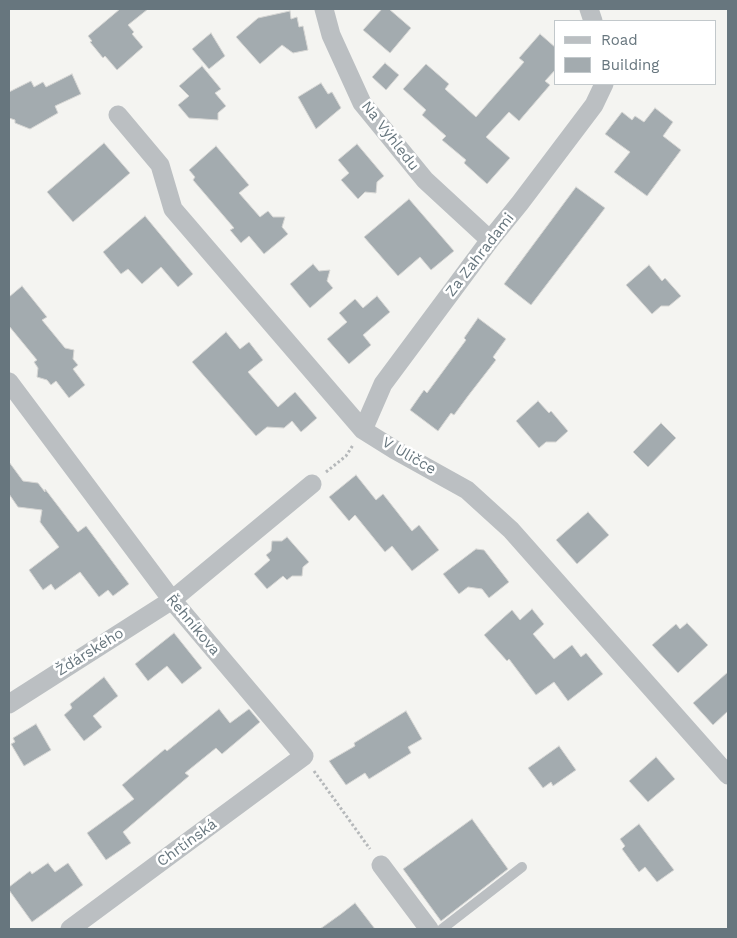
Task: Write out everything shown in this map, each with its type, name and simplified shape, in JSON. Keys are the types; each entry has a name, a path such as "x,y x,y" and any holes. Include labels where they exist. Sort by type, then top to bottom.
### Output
{"street":[{"name":"Na Výhledu","path":"324,9 331,36 362,103 425,180 490,240"},
{"name":"Za Zahradami","path":"363,430 383,384 490,240 594,105 604,85"},
{"name":"V Uličce","path":"118,115 160,165 173,209 363,430 467,490 511,530 728,775"},
{"name":"Řehníkova","path":"9,382 172,600 304,756"},
{"name":"Žďárského","path":"9,704 172,600 312,484"},
{"name":"Chrtínská","path":"70,929 304,756"},
{"path":"381,865 429,929"}],"lane":[{"path":"442,929 522,867"}],"path":[{"path":"312,484 346,456 363,430"},
{"path":"304,756 381,865"}],"building":[{"path":"120,9 148,9 128,25 134,32 132,34 143,47 117,70 105,56 103,58 90,42 92,41 88,36"},
{"path":"382,9 389,9 411,28 390,53 363,30"},
{"path":"290,11 291,19 297,17 299,27 303,26 308,50 293,53 282,45 260,64 236,37 258,18"},
{"path":"211,33 225,56 209,69 192,49"},
{"path":"540,34 554,46 554,71 545,81 550,85 519,121 509,112 486,137 510,158 487,184 464,163 466,160 442,140 446,136 422,115 426,110 403,89 426,64 449,84 445,89 476,117 524,62 519,58"},
{"path":"385,63 399,75 386,90 372,77"},
{"path":"202,66 221,89 215,93 226,106 218,113 218,120 189,118 178,105 189,96 179,86"},
{"path":"72,74 81,94 55,106 58,113 30,129 15,123 15,120 9,118 9,92 31,81 34,87 43,82 46,87"},
{"path":"321,83 328,94 332,92 341,108 316,129 298,97"},
{"path":"655,108 673,122 663,136 681,150 647,196 614,172 630,152 605,134 622,112 632,120 635,116 644,122"},
{"path":"104,143 130,173 73,222 47,192"},
{"path":"357,144 384,176 377,182 376,193 365,192 358,199 341,180 349,173 338,160"},
{"path":"216,146 249,185 239,193 260,217 268,211 273,217 285,217 282,227 288,234 264,254 249,236 241,243 230,230 234,228 193,180 195,177 189,170"},
{"path":"576,187 605,208 531,305 504,284"},
{"path":"409,199 454,251 431,270 420,257 398,276 364,237"},
{"path":"145,216 193,274 178,287 161,267 142,284 128,269 121,274 103,252"},
{"path":"313,264 319,271 330,270 327,281 333,288 310,308 290,284"},
{"path":"649,265 662,281 665,278 681,296 669,306 661,306 652,314 626,285"},
{"path":"22,286 47,317 42,320 65,348 74,350 73,359 78,365 73,369 85,385 69,398 56,381 51,385 47,380 37,377 38,368 34,362 37,360 9,326 9,297"},
{"path":"377,296 390,312 363,335 371,345 349,364 327,339 347,322 339,313 355,299 363,308"},
{"path":"478,318 506,339 493,357 496,360 454,415 451,413 438,431 410,410 424,390 427,393 466,340 464,338"},
{"path":"226,332 240,349 249,342 263,360 248,372 278,407 295,392 317,418 301,432 292,421 284,428 267,427 256,436 192,362"},
{"path":"538,401 549,413 551,411 568,431 556,442 546,442 539,448 516,421"},
{"path":"661,423 676,438 648,467 633,452"},
{"path":"9,462 23,481 38,483 45,492 45,489 78,532 86,526 129,584 113,596 108,590 99,597 80,572 55,590 51,584 43,590 29,570 59,547 40,522 42,510 18,507 9,494"},
{"path":"356,475 376,500 383,494 412,531 419,525 439,550 412,571 392,546 385,552 355,515 349,521 329,497"},
{"path":"588,512 609,535 577,564 556,540"},
{"path":"287,537 309,562 303,567 302,576 292,576 287,580 283,576 267,589 254,574 270,560 266,555 271,551 272,541 282,541"},
{"path":"476,549 484,550 509,582 489,598 482,589 468,587 459,594 443,574"},
{"path":"532,609 544,624 533,634 554,659 572,645 581,657 586,653 603,674 568,701 554,682 536,695 509,659 507,661 484,635 512,610 520,620"},
{"path":"687,623 708,645 678,673 652,645 676,624 680,629"},
{"path":"174,633 202,668 182,684 167,666 148,681 135,664"},
{"path":"728,672 728,711 713,725 693,703"},
{"path":"104,677 118,696 93,716 102,727 84,741 64,715 72,708 70,704"},
{"path":"219,709 230,723 249,709 260,722 222,754 216,748 185,773 189,776 123,832 131,843 106,860 87,833 134,799 122,785 165,749 167,751"},
{"path":"406,711 422,739 408,747 411,753 369,779 365,773 346,785 329,761 355,746 354,743"},
{"path":"36,724 51,750 24,766 11,744 15,742 13,738"},
{"path":"559,746 576,770 553,786 551,782 543,788 528,768"},
{"path":"656,757 675,779 648,802 629,781"},
{"path":"472,819 508,869 441,921 403,869"},
{"path":"639,824 674,870 657,882 645,867 639,872 622,849 625,846 620,839"},
{"path":"48,863 55,872 68,863 83,885 32,922 9,890 9,887 30,871 32,874"},
{"path":"355,903 375,929 320,929 341,914"}]}
